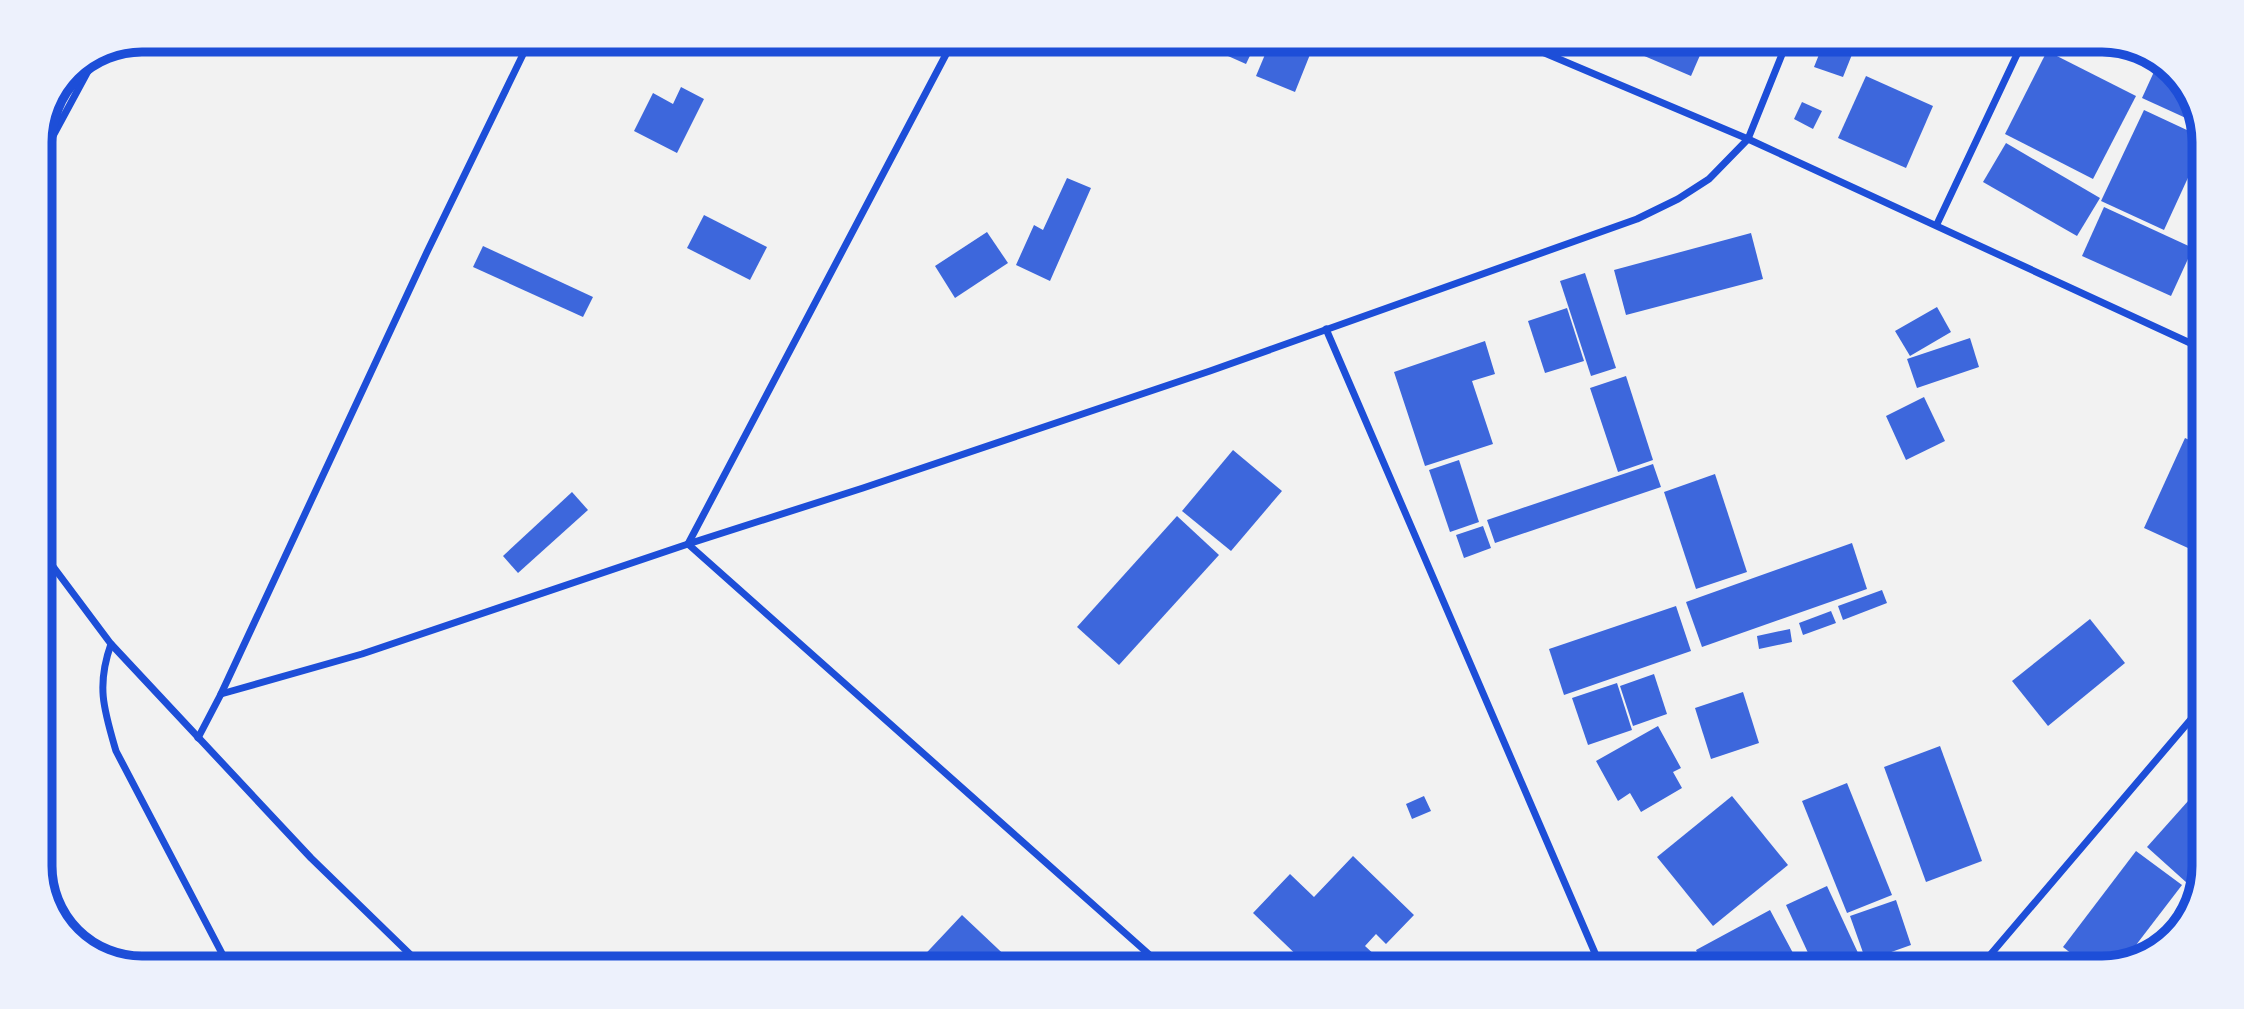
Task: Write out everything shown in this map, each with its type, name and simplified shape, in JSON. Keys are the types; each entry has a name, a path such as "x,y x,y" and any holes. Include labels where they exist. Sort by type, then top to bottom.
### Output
{"street":[{"path":"198,738 427,251 524,52"},
{"path":"688,544 947,52"},
{"path":"1542,52 1748,139 2191,343"},
{"path":"221,694 362,654 889,479 1210,371 1637,219 1678,199 1709,179 1748,139 1783,52"},
{"path":"1937,224 2018,52"},
{"path":"53,135 87,73"},
{"path":"1326,329 1596,956"},
{"path":"688,544 1151,956"},
{"path":"53,566 111,644 311,858 412,956"},
{"path":"111,644 102,668 103,695 116,751 223,956"},
{"path":"1989,956 2192,718"}],"building":[{"path":"1219,52 1252,52 1246,64"},
{"path":"1266,52 1311,52 1295,92 1256,76"},
{"path":"1643,52 1701,52 1691,76 1642,55"},
{"path":"1820,52 1853,52 1843,77 1814,67"},
{"path":"2046,52 2136,96 2093,179 2005,134"},
{"path":"2155,70 2176,93 2188,119 2142,98"},
{"path":"1866,76 1933,106 1906,168 1838,138"},
{"path":"681,87 704,99 677,153 634,131 653,93 673,104"},
{"path":"1802,102 1822,111 1813,129 1794,119"},
{"path":"2144,110 2191,132 2191,171 2164,230 2101,201"},
{"path":"2006,143 2100,198 2077,236 1983,182"},
{"path":"1067,178 1091,188 1050,281 1016,265 1034,225 1043,230"},
{"path":"2104,207 2191,247 2171,296 2082,256"},
{"path":"704,215 767,247 750,280 687,248"},
{"path":"987,232 1008,263 955,298 935,266"},
{"path":"1751,233 1763,279 1626,315 1614,270"},
{"path":"483,246 593,297 583,317 473,267"},
{"path":"1585,273 1616,368 1591,376 1560,281"},
{"path":"1937,307 1951,332 1910,356 1895,331"},
{"path":"1567,308 1584,361 1545,373 1528,321"},
{"path":"1970,338 1979,367 1917,388 1907,359"},
{"path":"1485,341 1495,374 1472,381 1493,444 1425,466 1394,372"},
{"path":"1626,376 1653,460 1618,472 1590,388"},
{"path":"1924,397 1945,441 1906,460 1886,416"},
{"path":"2185,438 2191,441 2192,550 2144,528"},
{"path":"1233,450 1282,491 1231,551 1182,511"},
{"path":"1459,460 1479,522 1450,532 1429,470"},
{"path":"1653,464 1661,487 1495,543 1487,520"},
{"path":"1715,474 1747,572 1696,589 1664,492"},
{"path":"572,492 588,510 518,573 503,556"},
{"path":"1177,516 1219,555 1119,665 1077,627"},
{"path":"1483,526 1491,548 1464,558 1456,535"},
{"path":"1852,543 1867,589 1702,647 1686,602"},
{"path":"1882,590 1887,603 1843,620 1838,606"},
{"path":"1676,606 1691,651 1564,695 1549,649"},
{"path":"1831,611 1836,623 1803,635 1799,623"},
{"path":"2090,619 2125,663 2048,726 2012,681"},
{"path":"1790,629 1792,642 1759,649 1757,636"},
{"path":"1654,674 1667,714 1633,726 1620,686"},
{"path":"1617,683 1632,730 1588,745 1572,698"},
{"path":"1743,692 1759,743 1711,759 1695,708"},
{"path":"1658,726 1681,768 1673,772 1682,788 1641,812 1630,793 1618,801 1596,761"},
{"path":"1940,746 1982,861 1926,882 1884,767"},
{"path":"1847,783 1892,895 1847,913 1802,801"},
{"path":"1424,796 1431,811 1412,819 1406,804"},
{"path":"1732,796 1788,865 1713,926 1657,857"},
{"path":"2192,797 2191,879 2187,883 2147,847"},
{"path":"2136,851 2182,885 2132,950 2113,956 2074,956 2063,947"},
{"path":"1353,856 1414,915 1386,944 1376,934 1365,946 1376,956 1298,956 1253,913 1290,874 1314,897"},
{"path":"1827,886 1859,956 1809,956 1786,905"},
{"path":"1896,900 1911,945 1880,956 1864,956 1850,916"},
{"path":"1770,910 1795,956 1699,956 1696,950"},
{"path":"962,915 1006,956 924,956"}]}
